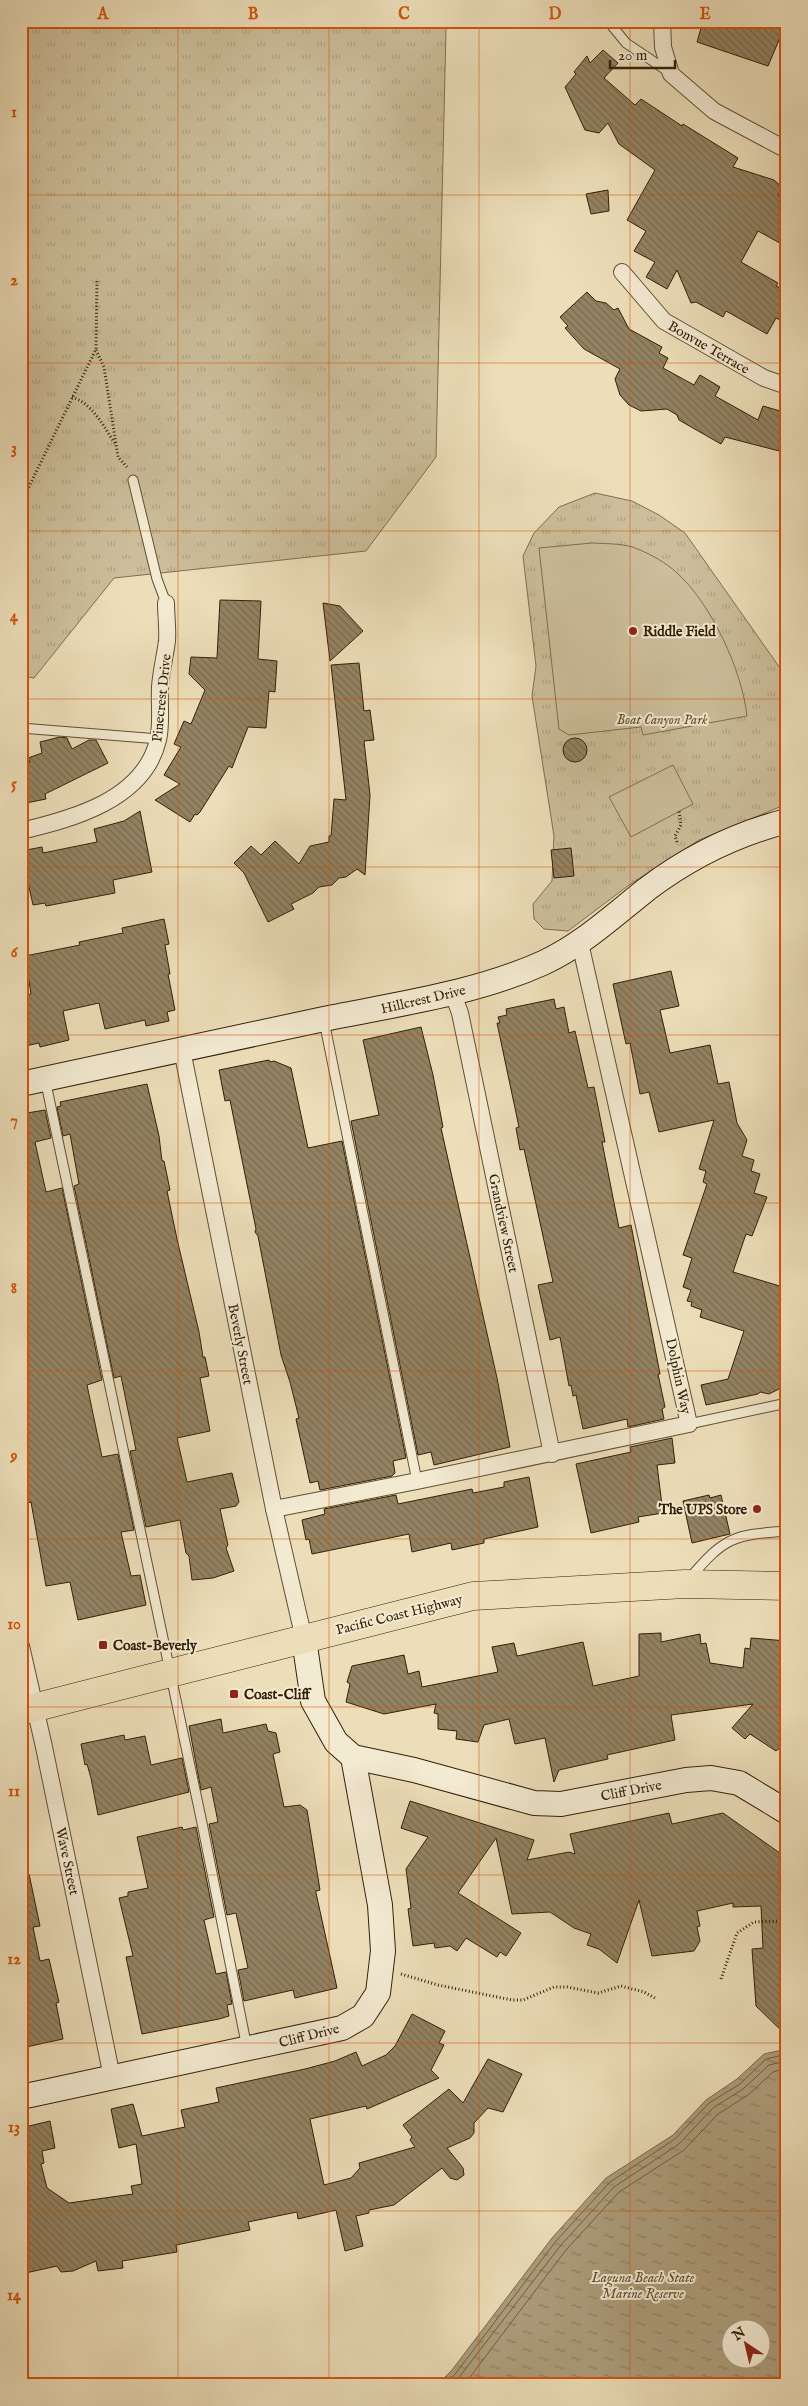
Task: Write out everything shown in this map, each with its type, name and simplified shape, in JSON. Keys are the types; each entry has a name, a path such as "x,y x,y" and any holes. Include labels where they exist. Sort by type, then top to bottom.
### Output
{"highway":[{"name":"Pacific Coast Highway","path":"28,1710 170,1672 473,1596 685,1584 787,1586"}],"street":[{"path":"662,21 663,47 671,74 714,111 787,150"},
{"name":"Bonvue Terrace","path":"622,272 664,322 764,378 787,386"},
{"name":"Pinecrest Drive","path":"21,830 73,817 96,808 114,797 138,778 148,765 159,739 160,684 167,639 166,603"},
{"name":"Hillcrest Drive","path":"21,1084 324,1019 453,994 542,963 580,943 649,888 692,859 729,840 787,821"},
{"name":"Dolphin Way","path":"274,1509 417,1482 689,1424 580,943"},
{"name":"Grandview Street","path":"453,994 460,1013 552,1454"},
{"name":"Beverly Street","path":"182,1050 274,1509 304,1638"},
{"path":"304,1638 313,1701 336,1742 353,1757"},
{"name":"Wave Street","path":"21,1646 28,1710 112,2077"},
{"name":"Cliff Drive","path":"21,2096 248,2050 342,2028 363,2016 378,1993 383,1951 380,1905 353,1757 414,1770 534,1803 562,1804 686,1780 711,1778 739,1783 787,1812"}],"lane":[{"path":"608,21 626,43 671,74"},
{"path":"133,480 156,579 166,603"},
{"path":"21,728 159,739"},
{"path":"324,1019 417,1482"},
{"path":"45,1079 248,2050"},
{"path":"689,1424 787,1403"},
{"path":"685,1584 714,1550 728,1540 755,1533 787,1531"}],"path":[{"path":"97,281 96,349 104,367 118,448 118,458 132,473 133,480"},
{"path":"21,503 96,349"},
{"path":"72,397 81,400 98,417 118,448"},
{"path":"678,811 681,825 675,836 676,842 692,859"},
{"path":"721,1979 737,1933 754,1922 787,1921"},
{"path":"381,1969 512,2000 523,2000 554,1988 567,1987 598,1993 622,1986 644,1992 655,1998"}],"green space":[{"path":"21,21 444,21 446,29 436,457 366,551 114,578 34,678 21,676"},
{"name":"Boat Canyon Park","path":"595,493 632,501 659,515 685,533 787,678 787,804 699,840 629,885 568,931 544,929 534,919 533,904 552,881 554,836 532,696 536,666 523,556 534,533 559,507"},
{"name":"Riddle Field","path":"592,543 623,545 640,550 668,565 689,585 713,619 732,658 739,678 747,716 643,735 641,727 569,735 559,729 539,548"},
{"path":"673,765 693,804 631,837 609,797"}],"water":[{"name":"Laguna Beach State Marine Reserve","path":"787,2049 787,2385 437,2385 452,2370 552,2238 606,2178 673,2135 706,2100 737,2079 764,2054"}],"building":[{"path":"703,21 787,21 768,66 697,42"},
{"path":"603,50 618,63 604,78 635,105 641,99 682,126 683,124 738,158 733,167 774,180 782,187 778,196 787,200 787,247 758,231 741,262 778,283 776,286 787,291 787,308 780,320 776,318 767,334 726,311 723,317 696,302 691,303 677,270 667,289 646,277 655,262 634,251 646,231 627,220 655,170 619,144 608,123 599,133 585,130 565,87 587,56 590,63"},
{"path":"608,190 609,211 591,214 586,194"},
{"path":"587,292 596,301 606,303 614,310 618,308 629,329 662,347 659,353 668,358 663,368 694,385 700,375 720,387 715,396 758,420 763,406 787,413 787,453 725,437 721,444 679,420 677,415 667,409 641,411 629,405 620,395 615,379 620,369 584,349 565,328 568,326 560,317"},
{"path":"220,600 261,601 258,659 277,661 275,692 269,691 266,728 248,727 232,768 229,766 200,812 197,815 195,814 190,822 155,800 180,784 164,775 181,747 174,744 184,721 191,724 205,690 189,674 191,657 217,658"},
{"path":"323,603 340,606 363,631 330,661"},
{"path":"359,663 364,711 370,710 374,740 364,741 370,795 365,875 357,869 346,877 339,878 332,885 319,887 313,893 291,904 294,909 268,922 244,873 234,863 251,846 261,855 275,841 299,864 310,846 329,842 334,799 346,800 331,665"},
{"path":"60,737 67,738 72,749 89,740 96,740 108,763 45,794 46,799 21,804 21,764 30,762 28,758 42,753 40,742"},
{"path":"575,738 584,741 587,750 584,759 575,762 566,759 563,750 566,741"},
{"path":"140,811 152,872 113,880 115,893 46,906 45,903 33,905 21,851 42,847 43,853 97,842 94,829 124,821"},
{"path":"571,848 574,876 554,878 551,850"},
{"path":"164,919 169,944 165,945 170,974 168,974 175,1010 167,1012 169,1021 146,1026 145,1020 105,1029 99,1003 63,1011 69,1040 40,1047 39,1043 21,1047 21,996 31,994 25,956 80,945 79,942 123,933 122,928"},
{"path":"671,971 679,1006 660,1010 670,1053 710,1045 718,1084 729,1082 737,1123 747,1140 742,1156 754,1160 751,1171 760,1174 754,1193 767,1197 752,1236 746,1234 733,1272 783,1287 780,1298 784,1299 781,1310 786,1312 783,1323 787,1324 787,1385 769,1394 760,1392 706,1405 701,1385 728,1379 744,1331 700,1317 702,1310 691,1306 692,1302 687,1301 691,1290 683,1287 692,1258 683,1255 707,1184 703,1182 706,1171 699,1169 714,1120 659,1132 649,1092 640,1094 630,1043 626,1044 613,984"},
{"path":"554,999 556,1009 564,1007 569,1033 575,1031 588,1088 594,1087 605,1142 602,1142 619,1228 631,1225 660,1374 658,1374 665,1407 662,1409 664,1419 628,1427 627,1419 583,1429 576,1395 573,1396 571,1385 569,1386 560,1337 550,1340 538,1285 553,1282 524,1149 520,1150 516,1128 519,1127 497,1023 500,1023 498,1017 507,1015 506,1009"},
{"path":"421,1027 433,1075 443,1127 441,1128 497,1378 510,1447 434,1465 431,1452 418,1455 351,1121 379,1115 363,1040"},
{"path":"269,1060 270,1062 274,1061 291,1068 308,1148 342,1141 406,1458 393,1461 395,1473 392,1476 320,1490 318,1481 310,1483 296,1419 299,1418 281,1355 230,1100 225,1101 219,1070"},
{"path":"147,1084 159,1136 162,1161 164,1161 170,1190 167,1191 177,1239 203,1357 205,1357 209,1376 200,1378 210,1431 177,1438 187,1482 232,1473 239,1502 236,1506 220,1509 228,1545 226,1548 234,1571 213,1578 192,1580 189,1556 186,1553 180,1520 146,1527 130,1451 136,1450 121,1376 114,1378 74,1186 79,1184 70,1134 63,1136 57,1107 61,1106 60,1102"},
{"path":"45,1110 51,1138 35,1142 46,1192 62,1188 102,1380 87,1385 102,1457 118,1454 134,1530 121,1532 131,1576 140,1575 146,1605 78,1620 70,1582 46,1586 31,1502 28,1503 21,1474 21,1274 28,1273 21,1242 21,1114"},
{"path":"672,1438 675,1463 657,1465 663,1513 638,1517 639,1522 591,1533 576,1464 631,1452 630,1447"},
{"path":"529,1477 538,1527 484,1539 484,1543 452,1550 451,1543 412,1552 409,1534 312,1554 309,1539 306,1540 302,1520 325,1514 324,1509 396,1495 398,1504 472,1489 473,1493 504,1487 504,1482"},
{"path":"709,1495 710,1498 721,1495 730,1534 692,1543 683,1501"},
{"path":"661,1633 661,1642 700,1634 701,1644 706,1643 710,1663 743,1668 745,1648 750,1649 751,1638 787,1641 787,1742 776,1751 750,1734 745,1739 732,1728 753,1704 671,1715 675,1740 607,1755 608,1759 559,1770 554,1782 545,1738 515,1744 509,1719 484,1725 478,1742 456,1739 457,1731 438,1729 438,1714 434,1713 436,1704 384,1714 346,1702 350,1684 347,1682 352,1666 404,1655 408,1674 419,1671 422,1687 498,1672 492,1647 514,1643 517,1656 583,1642 593,1686 639,1676 639,1634"},
{"path":"221,1719 223,1733 266,1724 268,1731 276,1733 280,1752 273,1754 284,1807 300,1805 307,1810 320,1890 316,1891 316,1893 337,1988 295,1998 293,1990 244,2001 238,1970 248,1968 236,1913 227,1915 209,1824 218,1822 211,1787 201,1790 189,1726"},
{"path":"124,1735 125,1740 145,1736 151,1765 182,1758 189,1792 98,1815 91,1778 87,1764 85,1765 81,1744"},
{"path":"410,1801 534,1840 527,1860 569,1852 575,1854 570,1834 669,1813 672,1824 723,1813 787,1858 787,2036 756,2006 752,1949 763,1948 761,1906 733,1907 733,1903 697,1911 700,1926 697,1927 700,1941 694,1951 652,1956 639,1900 617,1963 599,1949 587,1945 591,1934 574,1928 550,1912 512,1914 496,1838 458,1893 521,1933 506,1956 500,1952 497,1957 466,1938 457,1951 450,1946 435,1948 434,1943 413,1946 408,1909 411,1908 406,1869 428,1837 401,1828"},
{"path":"182,1827 183,1830 196,1827 214,1917 204,1920 216,1974 226,1972 232,2004 227,2005 229,2016 142,2034 126,1957 133,1956 119,1898 128,1896 128,1892 148,1888 137,1837"},
{"path":"29,1874 40,1926 33,1927 40,1961 49,1959 59,2002 56,2003 63,2039 26,2047 25,2044 21,2045 21,1875"},
{"path":"412,2014 445,2031 439,2043 444,2045 431,2070 439,2078 367,2109 366,2106 310,2119 324,2185 351,2178 360,2168 359,2163 415,2147 410,2140 412,2137 403,2125 449,2089 463,2103 488,2059 522,2074 503,2112 488,2108 474,2123 474,2133 470,2138 447,2148 463,2168 464,2175 457,2180 450,2178 442,2168 394,2205 369,2210 369,2213 356,2216 363,2246 345,2251 336,2210 298,2219 297,2212 248,2222 250,2230 176,2245 177,2252 122,2261 123,2268 98,2271 96,2261 73,2271 61,2272 57,2266 21,2274 21,2128 50,2121 55,2148 42,2151 44,2163 41,2164 47,2188 69,2203 133,2194 131,2186 142,2184 136,2144 119,2148 111,2109 133,2104 142,2136 185,2127 181,2110 219,2102 216,2088 305,2069 335,2061 356,2052 362,2066 386,2055 395,2046"}],"place":[{"name":"Riddle Field","path":"633,631"},
{"name":"The UPS Store","path":"757,1509"},
{"name":"Coast-Beverly","path":"103,1645"},
{"name":"Coast-Cliff","path":"234,1694"}]}
